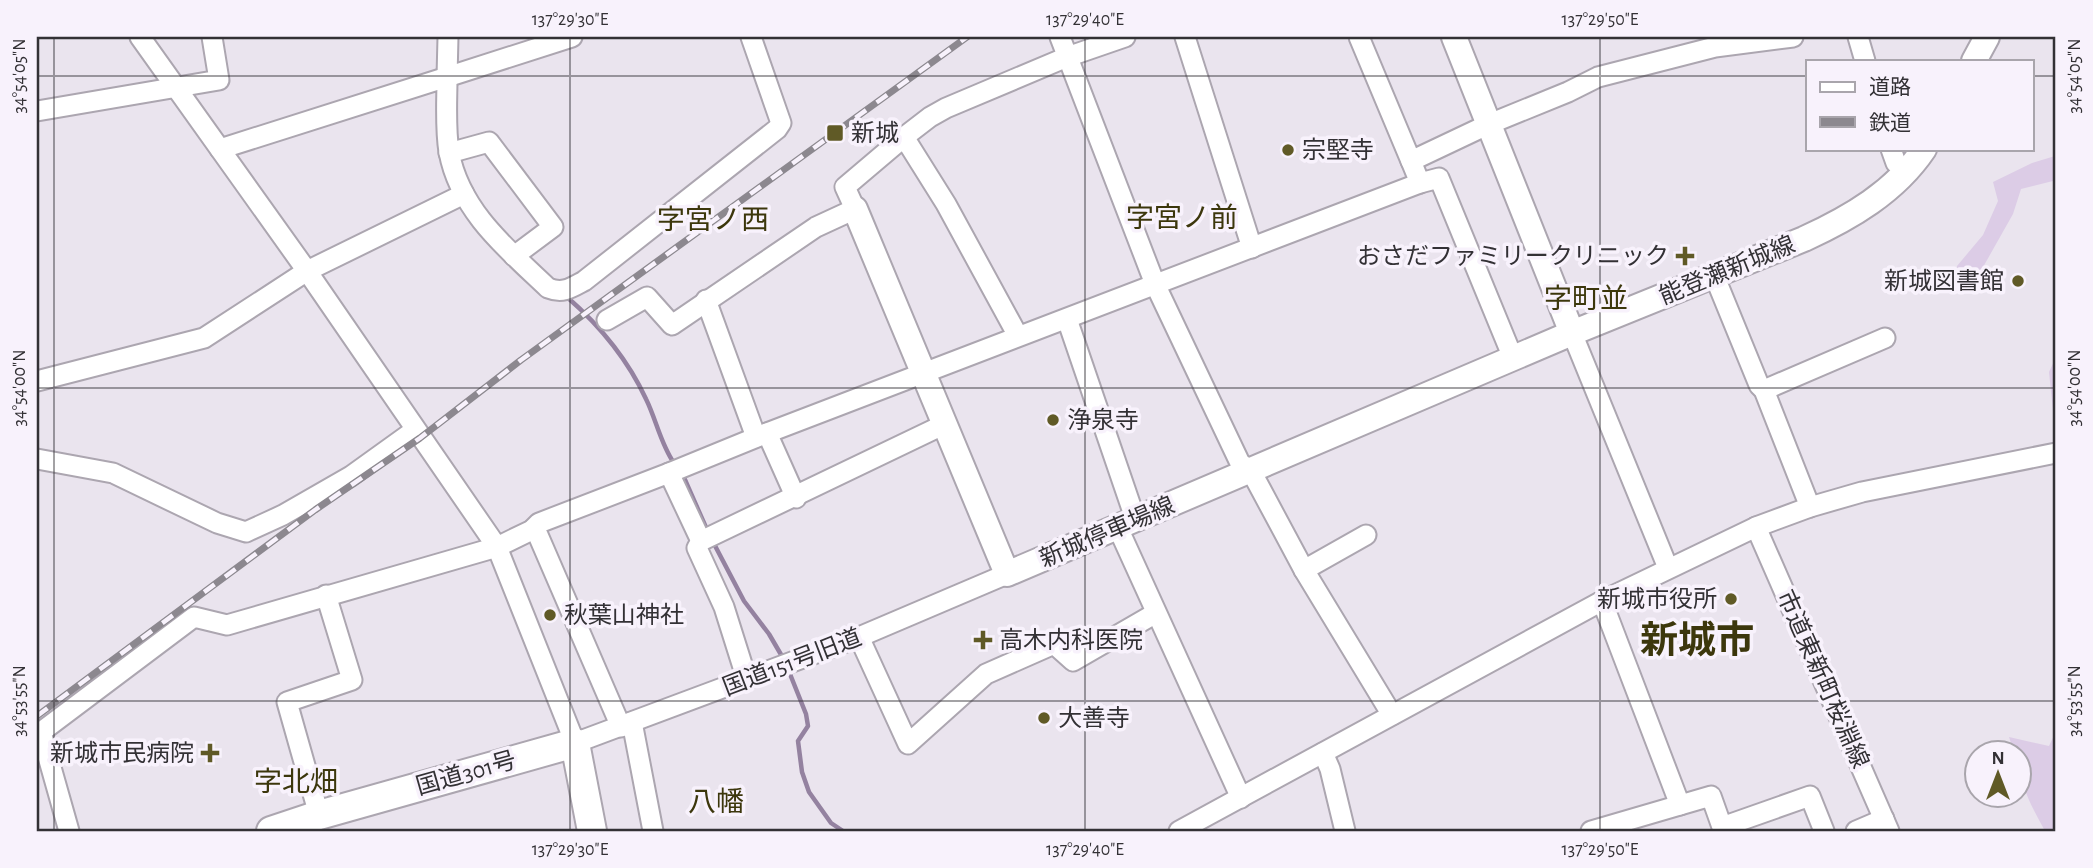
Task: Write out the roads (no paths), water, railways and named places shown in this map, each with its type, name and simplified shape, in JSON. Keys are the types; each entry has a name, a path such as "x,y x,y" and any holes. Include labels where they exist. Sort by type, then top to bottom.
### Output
{"highway":[{"name":"国道301号","path":"271,831 318,815 575,743"},
{"path":"575,743 592,831"}],"main road":[{"path":"1454,37 1572,333"},
{"path":"1975,60 1987,37"},
{"name":"能登瀬新城線","path":"1572,333 1836,224 1875,200 1923,150"},
{"name":"新城停車場線","path":"855,209 1007,574 1572,333"}],"street":[{"path":"140,37 307,271 497,547 575,743"},
{"path":"37,111 219,80 212,37"},
{"path":"448,37 453,75 446,127 456,151 464,194 493,236 518,254 548,288 562,291 584,281 777,129 781,123 751,37"},
{"path":"220,149 572,37"},
{"path":"1060,37 1155,284 1240,463 1251,471 1304,570 1392,715"},
{"path":"607,320 647,297 672,325 816,227 855,209 845,187 930,117 969,97 1125,37"},
{"path":"1185,37 1252,248"},
{"path":"1359,37 1420,183"},
{"path":"1410,161 1598,77 1712,42 1793,37"},
{"path":"1858,37 1865,60"},
{"path":"904,137 946,204 1018,335"},
{"path":"456,151 489,142 553,227 518,254"},
{"path":"1891,150 1896,163 1905,171"},
{"path":"69,831 41,732 194,617 227,625 497,547 532,530 539,523 761,435 1420,183 1439,178 1513,358"},
{"path":"37,381 204,338 307,271 464,194"},
{"path":"1714,275 1811,507"},
{"path":"706,300 761,435 796,498"},
{"path":"1067,319 1127,525 1156,613 1241,798"},
{"path":"1572,333 1668,568"},
{"path":"1764,390 1885,338"},
{"path":"747,680 723,607 697,548 707,539 945,424"},
{"path":"37,459 113,473 217,523 246,533 351,476 415,430"},
{"path":"1179,831 1602,601 1756,527 1862,492 2056,453"},
{"path":"676,470 707,539"},
{"name":"市道東新町桜淵線","path":"1756,527 1887,825"},
{"path":"532,530 538,535 627,725 653,831"},
{"path":"1304,570 1366,535"},
{"name":"国道151号旧道","path":"575,743 859,637 1007,574"},
{"path":"318,815 287,702 352,680 326,595"},
{"path":"1602,601 1680,806"},
{"path":"859,637 908,744 986,674 1054,644 1073,661 1156,613"},
{"path":"1323,754 1330,769 1345,831"},
{"path":"1591,831 1712,796 1722,827 1810,796 1824,831"},
{"path":"1856,831 1887,825"}],"waterway":[{"path":"567,297 622,357 646,399 674,463"},
{"path":"682,473 708,532"},
{"path":"712,540 744,601 783,658"},
{"path":"788,669 808,726 798,741 802,772 809,792 831,823 843,831"}],"railway":[{"path":"37,716 315,510 420,438 521,360 967,37"}],"place":[{"name":"新城","path":"835,133"},
{"name":"宗堅寺","path":"1288,150"},
{"name":"おさだファミリークリニック","path":"1685,256"},
{"name":"新城図書館","path":"2018,281"},
{"name":"浄泉寺","path":"1053,420"},
{"name":"新城市役所","path":"1731,599"},
{"name":"秋葉山神社","path":"550,615"},
{"name":"高木内科医院","path":"983,640"},
{"name":"大善寺","path":"1044,718"},
{"name":"新城市民病院","path":"210,753"}],"district":[{"name":"字宮ノ前","path":"1182,217"},
{"name":"字宮ノ西","path":"713,219"},
{"name":"字町並","path":"1586,298"},
{"name":"新城市","path":"1697,640"},
{"name":"字北畑","path":"296,781"},
{"name":"八幡","path":"716,801"}]}
